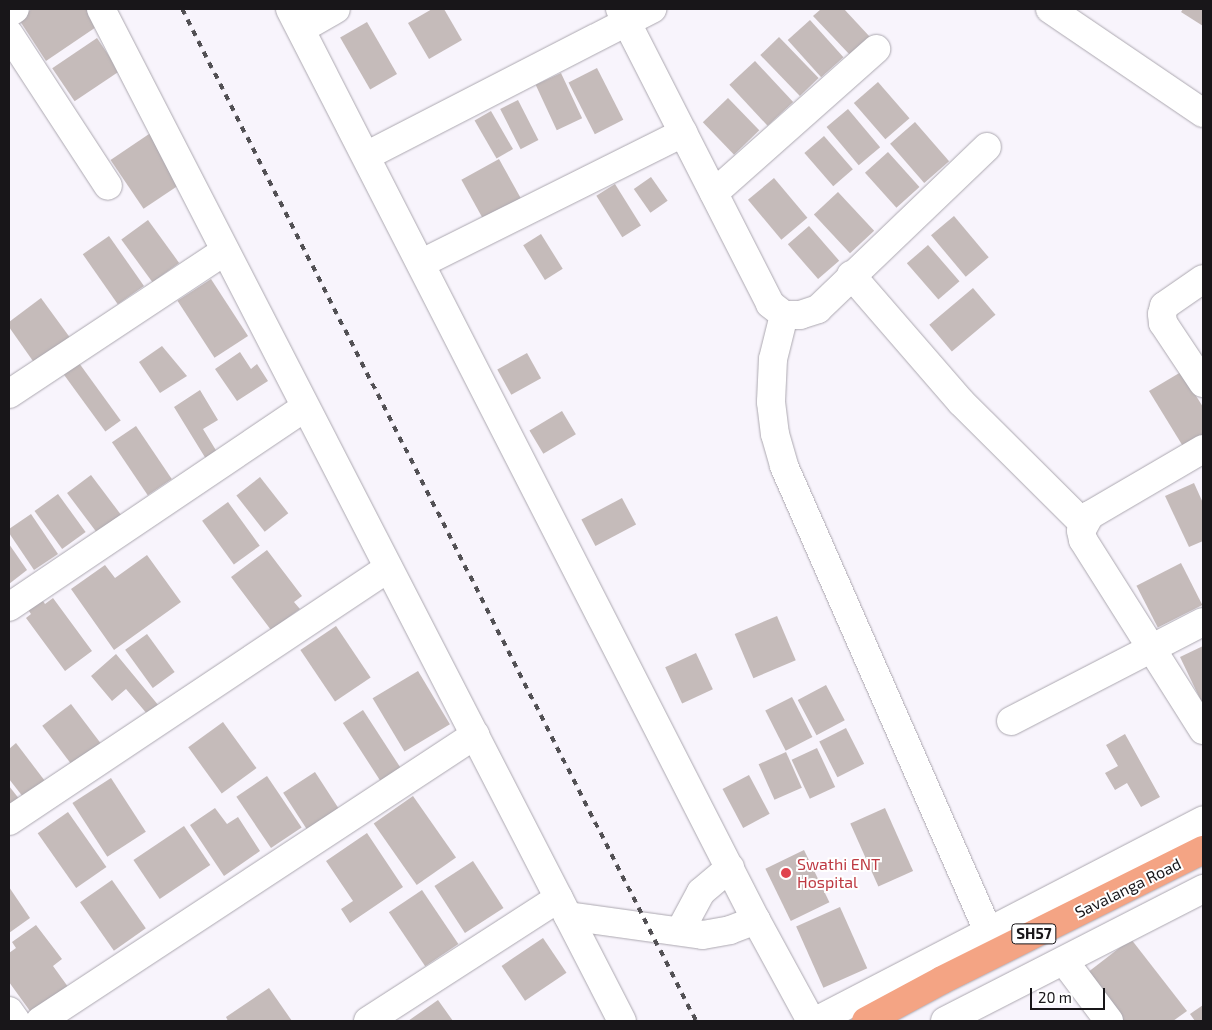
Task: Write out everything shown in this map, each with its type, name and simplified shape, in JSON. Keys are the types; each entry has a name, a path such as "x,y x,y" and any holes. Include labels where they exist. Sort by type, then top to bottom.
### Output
{"main road":[{"name":"Savalanga Road","path":"866,1021 950,976 1203,850"}],"street":[{"path":"9,13 15,9"},
{"path":"101,9 622,1021"},
{"path":"336,9 296,19 756,920 811,1021"},
{"path":"366,156 624,15 652,9"},
{"path":"1050,9 1203,113"},
{"path":"624,15 770,304 784,315 800,315 818,309 987,147"},
{"path":"9,34 108,186"},
{"path":"714,193 876,49"},
{"path":"422,263 684,133"},
{"path":"13,383 225,251"},
{"path":"852,275 961,402 1083,523"},
{"path":"1203,279 1164,306 1162,314 1163,323 1203,383"},
{"path":"784,315 773,359 771,402 774,434 784,466 988,931"},
{"path":"9,606 305,407"},
{"path":"1203,449 1090,514 1083,523 1083,540 1203,730"},
{"path":"9,821 388,568"},
{"path":"1012,721 1153,650 1203,622"},
{"path":"40,1021 475,736"},
{"path":"816,1021 1203,820"},
{"path":"680,931 701,892 730,868"},
{"path":"957,1019 1203,888"},
{"path":"368,1021 563,907 703,935 730,930 756,920"},
{"path":"1064,961 1109,1021"},
{"path":"9,1011 16,1021"}],"building":[{"path":"32,9 97,9 105,21 46,61 18,18"},
{"path":"432,9 444,9 462,40 429,59 408,23"},
{"path":"821,9 844,9 870,37 850,55 813,16"},
{"path":"1183,9 1203,9 1203,26 1181,12"},
{"path":"810,20 843,57 821,77 788,40"},
{"path":"367,22 397,74 370,89 340,38"},
{"path":"779,37 819,78 800,96 760,55"},
{"path":"97,38 119,71 75,101 52,68"},
{"path":"755,61 793,102 768,126 729,85"},
{"path":"597,68 623,120 595,134 568,83"},
{"path":"561,73 582,118 557,130 536,85"},
{"path":"878,82 909,118 885,139 854,103"},
{"path":"728,98 759,130 734,155 703,122"},
{"path":"518,100 538,140 521,149 500,109"},
{"path":"848,109 880,147 859,165 827,127"},
{"path":"491,111 513,149 497,159 475,120"},
{"path":"915,122 949,161 924,183 890,144"},
{"path":"152,132 185,181 144,209 111,160"},
{"path":"824,136 853,169 833,186 804,153"},
{"path":"888,152 919,187 896,208 865,173"},
{"path":"499,159 521,198 483,219 461,180"},
{"path":"651,177 668,201 650,213 634,189"},
{"path":"774,178 807,218 781,240 748,200"},
{"path":"615,184 641,226 622,237 596,196"},
{"path":"838,192 874,231 850,253 814,215"},
{"path":"954,216 989,257 966,277 931,235"},
{"path":"148,220 179,263 152,282 121,239"},
{"path":"809,226 839,261 818,279 788,244"},
{"path":"541,234 563,269 545,280 523,245"},
{"path":"109,236 144,286 118,304 83,254"},
{"path":"928,245 959,281 938,300 907,263"},
{"path":"211,279 248,336 214,358 177,301"},
{"path":"973,288 995,315 952,351 929,325"},
{"path":"41,298 71,339 35,364 9,327 9,322"},
{"path":"162,346 187,376 160,393 139,362"},
{"path":"240,352 251,369 257,364 268,381 237,401 215,369"},
{"path":"527,353 541,378 511,395 497,369"},
{"path":"79,363 121,420 105,432 64,374"},
{"path":"1181,372 1203,407 1203,436 1184,448 1149,391"},
{"path":"200,390 218,420 203,429 217,452 206,459 174,407"},
{"path":"562,411 576,434 543,454 529,431"},
{"path":"136,426 172,479 148,495 112,442"},
{"path":"91,475 121,515 97,533 67,493"},
{"path":"260,477 288,513 265,532 236,495"},
{"path":"1194,483 1203,503 1203,541 1189,547 1165,496"},
{"path":"58,494 86,532 62,549 35,511"},
{"path":"622,498 636,524 595,546 581,520"},
{"path":"228,502 260,546 234,564 202,521"},
{"path":"31,514 58,554 34,570 9,533 9,529"},
{"path":"9,544 27,570 9,584"},
{"path":"267,550 302,596 294,602 300,609 271,630 231,577"},
{"path":"147,555 181,602 114,650 71,589 105,565 115,578"},
{"path":"1181,563 1202,605 1158,628 1136,586"},
{"path":"41,598 45,604 53,598 92,651 65,671 26,618 31,614 27,608"},
{"path":"777,616 796,660 753,678 735,634"},
{"path":"336,626 371,677 335,701 300,650"},
{"path":"147,634 175,672 153,688 125,650"},
{"path":"1203,646 1203,705 1180,657"},
{"path":"696,653 713,689 682,704 665,667"},
{"path":"116,654 159,706 148,715 126,689 112,701 91,676"},
{"path":"418,671 450,724 405,751 373,698"},
{"path":"826,685 845,720 817,735 798,700"},
{"path":"792,697 812,737 786,751 765,711"},
{"path":"71,704 103,746 74,768 42,726"},
{"path":"363,710 401,768 380,781 343,723"},
{"path":"223,722 257,768 222,793 188,747"},
{"path":"846,728 864,764 837,777 819,742"},
{"path":"1125,734 1160,797 1141,807 1127,783 1115,790 1105,773 1118,766 1106,745"},
{"path":"16,743 48,785 27,802 9,779 9,749"},
{"path":"817,748 835,787 810,799 792,760"},
{"path":"786,752 802,788 774,800 759,764"},
{"path":"315,772 345,819 314,840 283,793"},
{"path":"749,775 770,814 743,828 723,789"},
{"path":"267,776 302,827 271,848 236,797"},
{"path":"111,778 146,832 107,857 72,803"},
{"path":"9,786 24,805 9,817"},
{"path":"413,796 456,857 417,885 374,824"},
{"path":"215,808 227,824 238,817 260,851 224,876 190,825"},
{"path":"885,808 913,871 878,886 850,823"},
{"path":"68,812 106,867 76,888 38,833"},
{"path":"184,826 210,865 160,899 133,860"},
{"path":"367,833 403,887 350,923 341,909 353,901 326,861"},
{"path":"804,850 829,902 791,921 765,869"},
{"path":"473,861 503,908 465,933 434,886"},
{"path":"112,880 146,928 114,951 80,902"},
{"path":"9,887 30,918 9,933"},
{"path":"422,890 458,944 425,966 389,912"},
{"path":"840,907 867,968 823,988 796,927"},
{"path":"36,925 62,959 53,966 71,991 35,1018 9,982 9,953 16,948 12,942"},
{"path":"543,938 566,973 525,1001 502,966"},
{"path":"1131,939 1187,1011 1173,1021 1117,1021 1083,976"},
{"path":"269,988 292,1021 228,1021 226,1017"},
{"path":"438,1000 453,1021 408,1021"},
{"path":"1203,1005 1203,1021 1195,1021 1190,1014"}],"railway":[{"path":"182,9 696,1021"}],"place":[{"name":"Swathi ENT Hospital","path":"786,873"}]}
